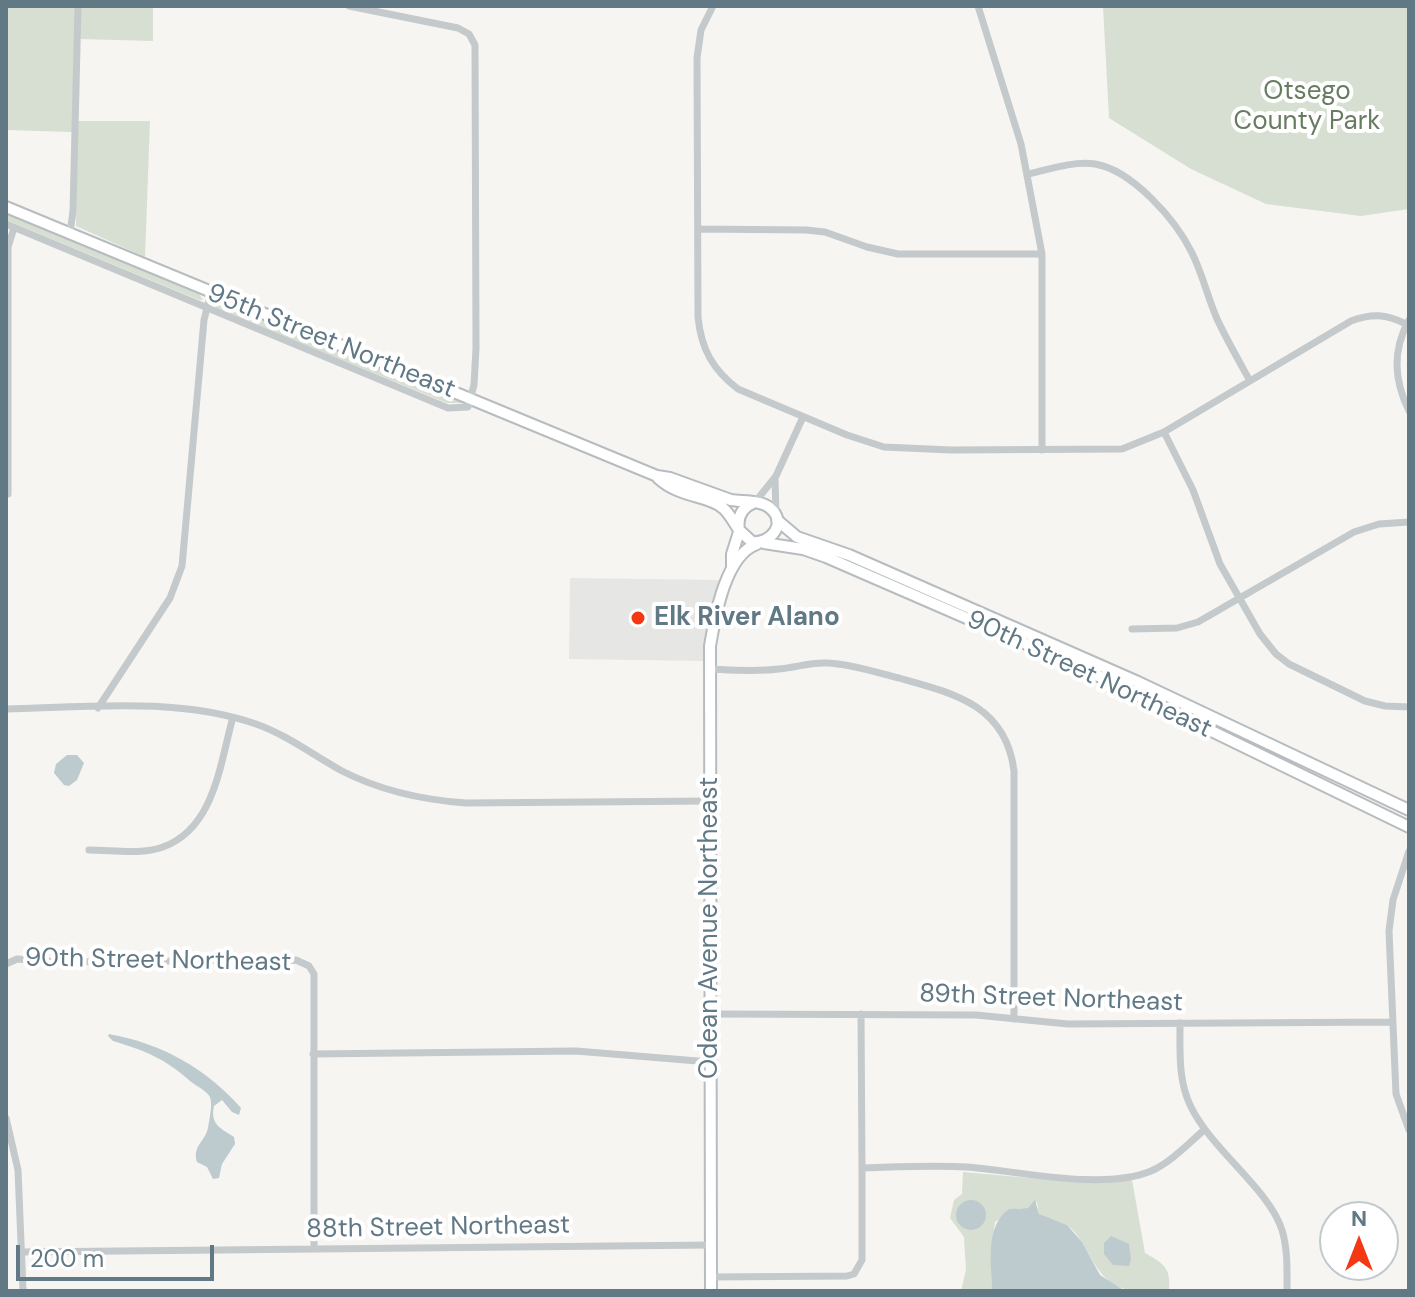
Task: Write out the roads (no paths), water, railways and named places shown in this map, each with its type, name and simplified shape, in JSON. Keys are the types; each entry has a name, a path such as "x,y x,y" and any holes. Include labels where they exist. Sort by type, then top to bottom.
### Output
{"main road":[{"name":"95th Street Northeast","path":"6,207 657,476"},
{"path":"657,476 731,500 765,505 777,519 774,535 760,543 746,539 718,505 668,487 657,476"},
{"path":"739,531 739,516 747,505 753,503"},
{"name":"90th Street Northeast","path":"777,519 797,537 849,555 1125,676 1409,810"},
{"name":"Odean Avenue Northeast","path":"732,568 732,554 739,531"},
{"name":"Odean Avenue Northeast","path":"711,1291 710,669 715,620 732,568 744,550 760,543"},
{"name":"90th Street Northeast","path":"760,543 791,546 826,557 1084,669 1407,824"}],"street":[{"path":"70,233 78,6"},
{"path":"8,494 10,226 448,408 468,407 476,348 475,45 472,38 458,28 349,6"},
{"path":"713,6 705,19 698,43 698,317 701,338 710,361 738,389 857,439 884,447 914,450 1122,449 1164,432 1361,317 1387,315 1408,322 1398,350 1396,371 1401,395 1409,411"},
{"path":"978,6 1029,174 1042,254 1042,450"},
{"path":"1029,174 1082,163 1106,167 1136,184 1177,228 1193,255 1217,319 1250,381"},
{"path":"698,229 825,232 898,254 1042,254"},
{"path":"98,708 170,598 182,566 211,292"},
{"path":"753,503 760,499 776,476 803,417"},
{"path":"1164,432 1193,490 1213,549 1239,600 1268,644 1289,664 1365,701 1409,707"},
{"path":"776,476 774,499 777,519"},
{"path":"1132,629 1187,626 1239,600 1354,532 1379,524 1409,522"},
{"path":"710,669 775,670 824,663 857,667 967,700 992,720 1006,742 1014,771 1014,1019"},
{"path":"6,709 194,708 233,717 282,736 340,770 379,787 429,799 466,803 710,801"},
{"path":"89,850 162,847 194,826 210,799 233,717"},
{"path":"1409,851 1390,918 1396,1094 1409,1130"},
{"name":"90th Street Northeast","path":"6,963 17,959 57,962 296,960 309,966 314,974 313,1054"},
{"name":"89th Street Northeast","path":"710,1014 976,1015 1068,1024 1392,1022"},
{"path":"711,1277 847,1276 854,1274 862,1260 861,1014"},
{"path":"1180,1023 1181,1075 1191,1107 1204,1130 1266,1202 1281,1227 1286,1253 1287,1291"},
{"path":"314,1249 313,1054 603,1052 710,1062"},
{"path":"6,1118 18,1170 23,1291"},
{"path":"862,1168 948,1166 1054,1177 1124,1177 1162,1165 1204,1130"},
{"name":"88th Street Northeast","path":"22,1252 710,1245"}],"place":[{"name":"Elk River Alano","path":"638,618"}],"park label":[{"name":"Otsego County Park","path":"1307,107"}]}
